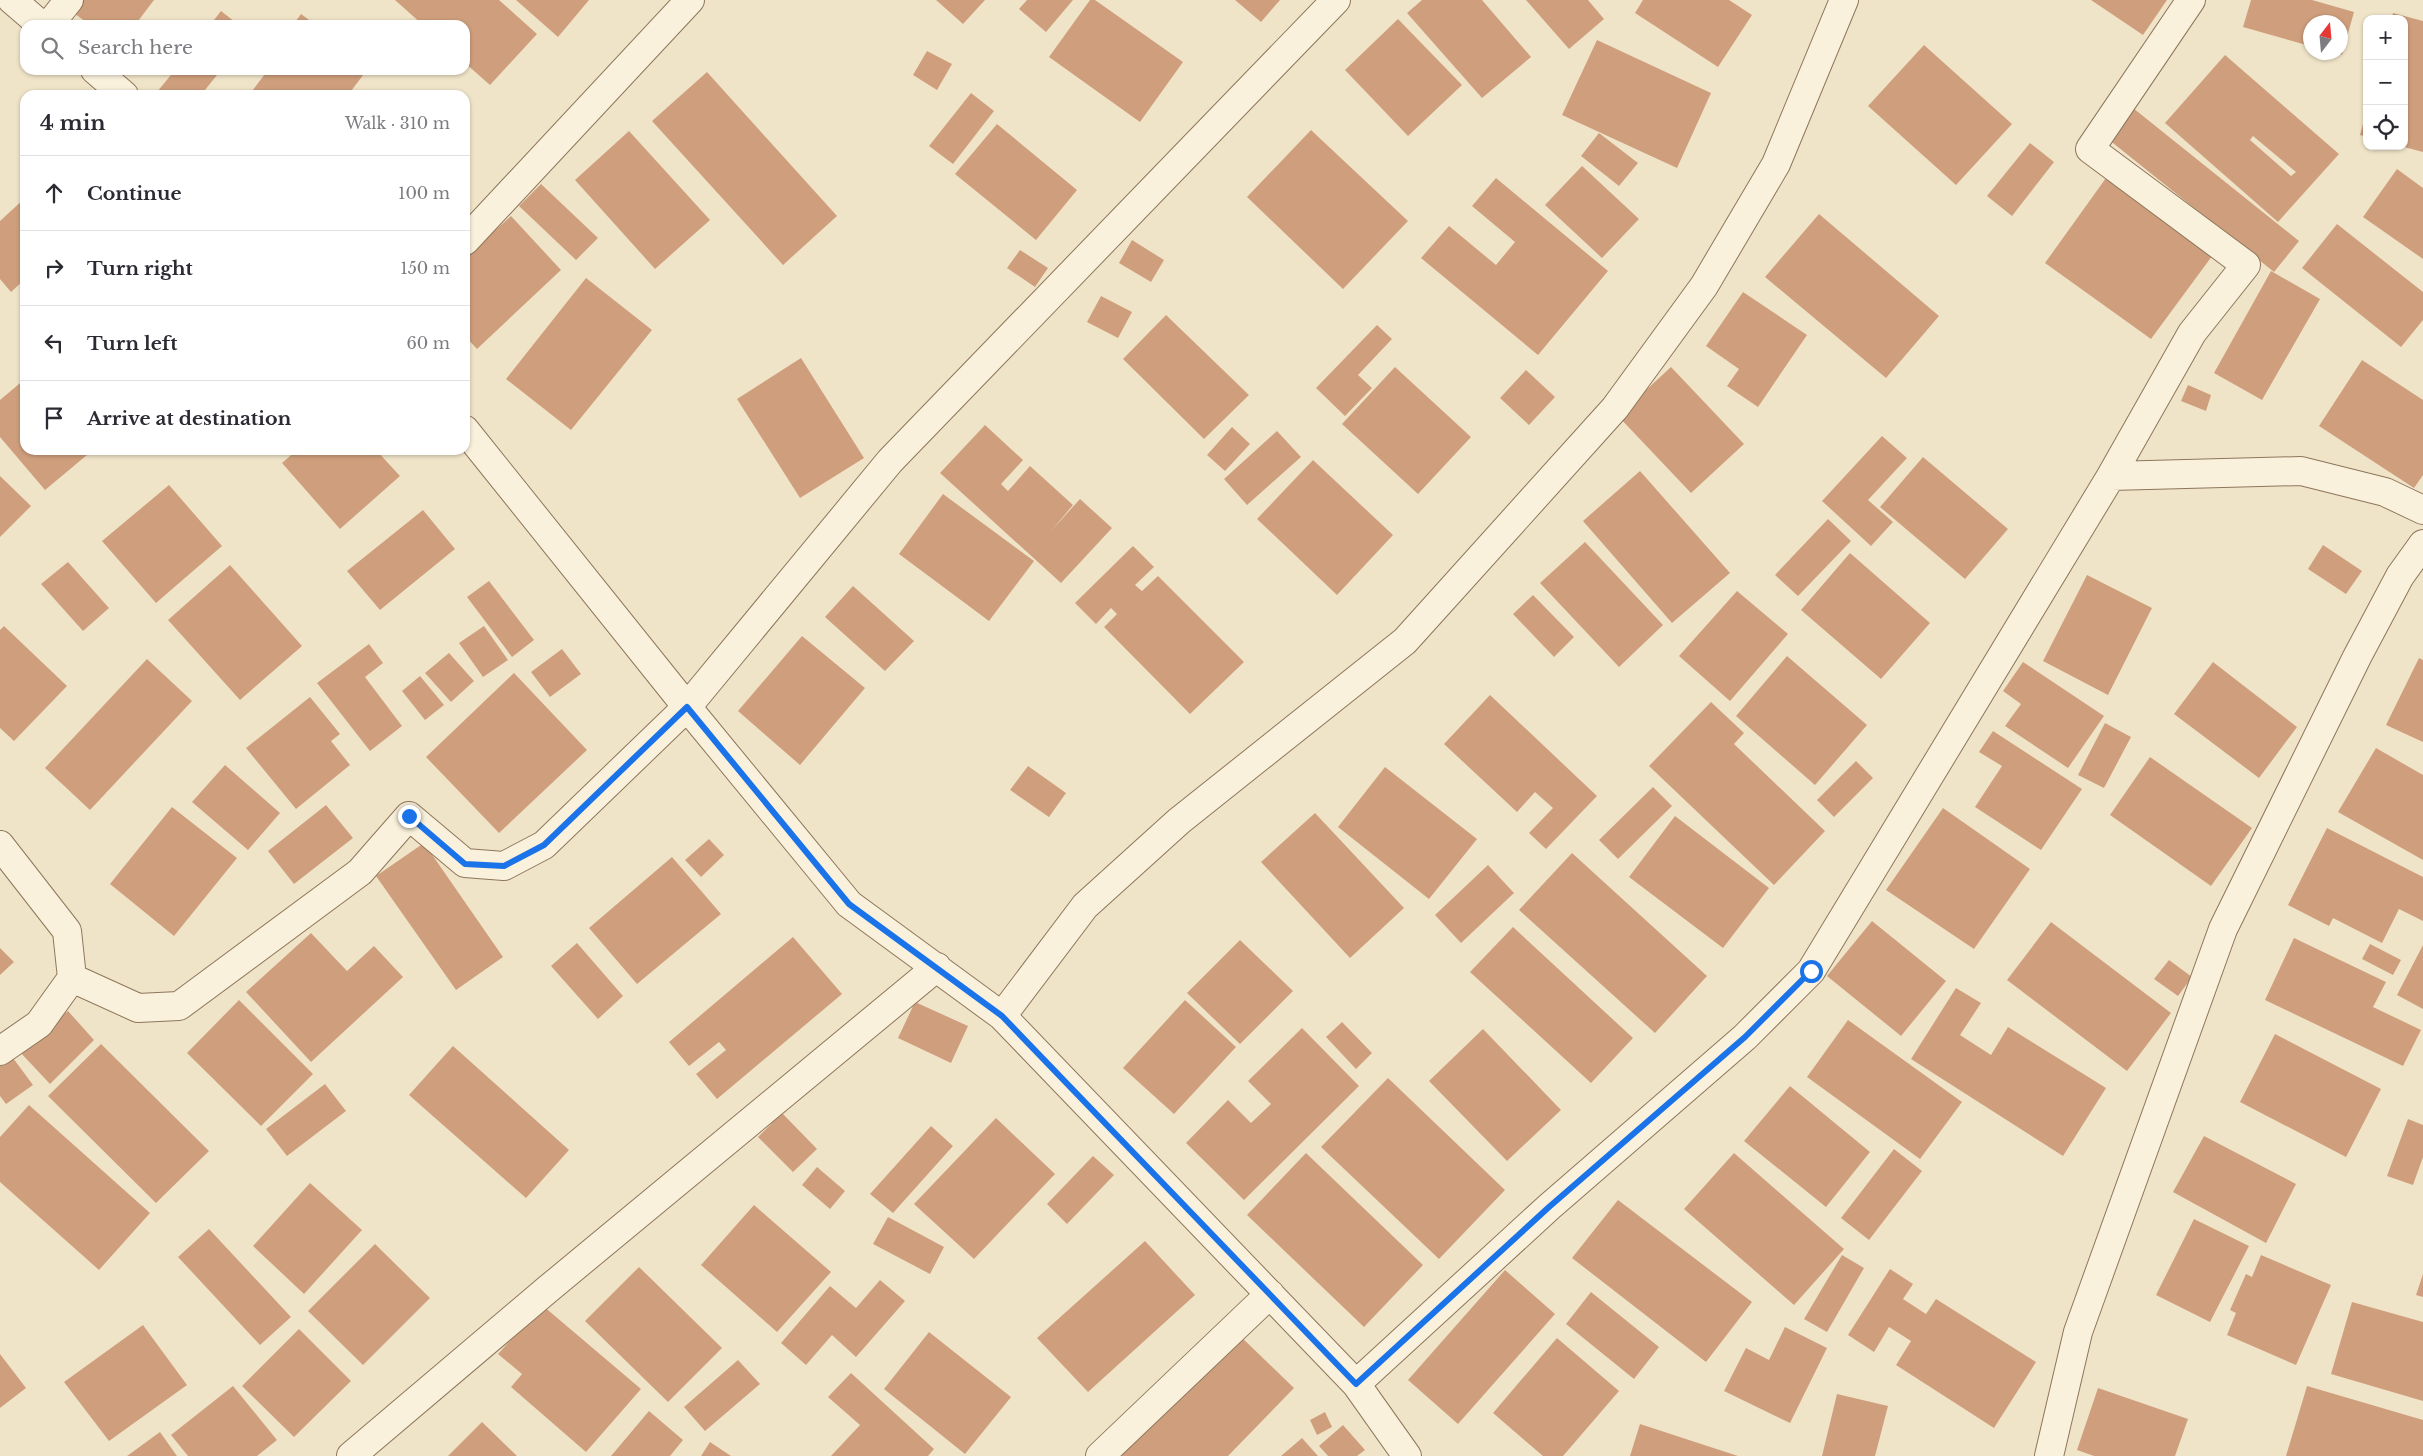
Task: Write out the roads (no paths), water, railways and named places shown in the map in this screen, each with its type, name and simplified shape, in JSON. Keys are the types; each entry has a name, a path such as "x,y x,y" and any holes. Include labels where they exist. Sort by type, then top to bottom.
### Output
{"street":[{"path":"12,0 35,20"},
{"path":"53,20 68,0"},
{"path":"470,236 690,0"},
{"path":"72,978 138,1008 179,1006 360,872 409,816 465,864 504,866 544,845 687,707 890,461 1336,0"},
{"path":"1002,1016 1085,906 1179,821 1404,641 1615,408 1704,286 1776,164 1844,0"},
{"path":"1356,1384 1549,1207 1745,1037 1811,971 2111,476 2192,333 2246,265 2090,149 2192,0"},
{"path":"101,75 118,90"},
{"path":"470,436 687,707 849,904 1002,1016 1356,1384 1407,1456"},
{"path":"2111,476 2301,472 2385,492 2423,510"},
{"path":"2049,1456 2078,1332 2224,929 2357,657 2400,576 2423,544"},
{"path":"0,845 67,931 72,978 39,1024 0,1051"},
{"path":"351,1456 548,1289 937,968"},
{"path":"1100,1456 1270,1294"}]}
